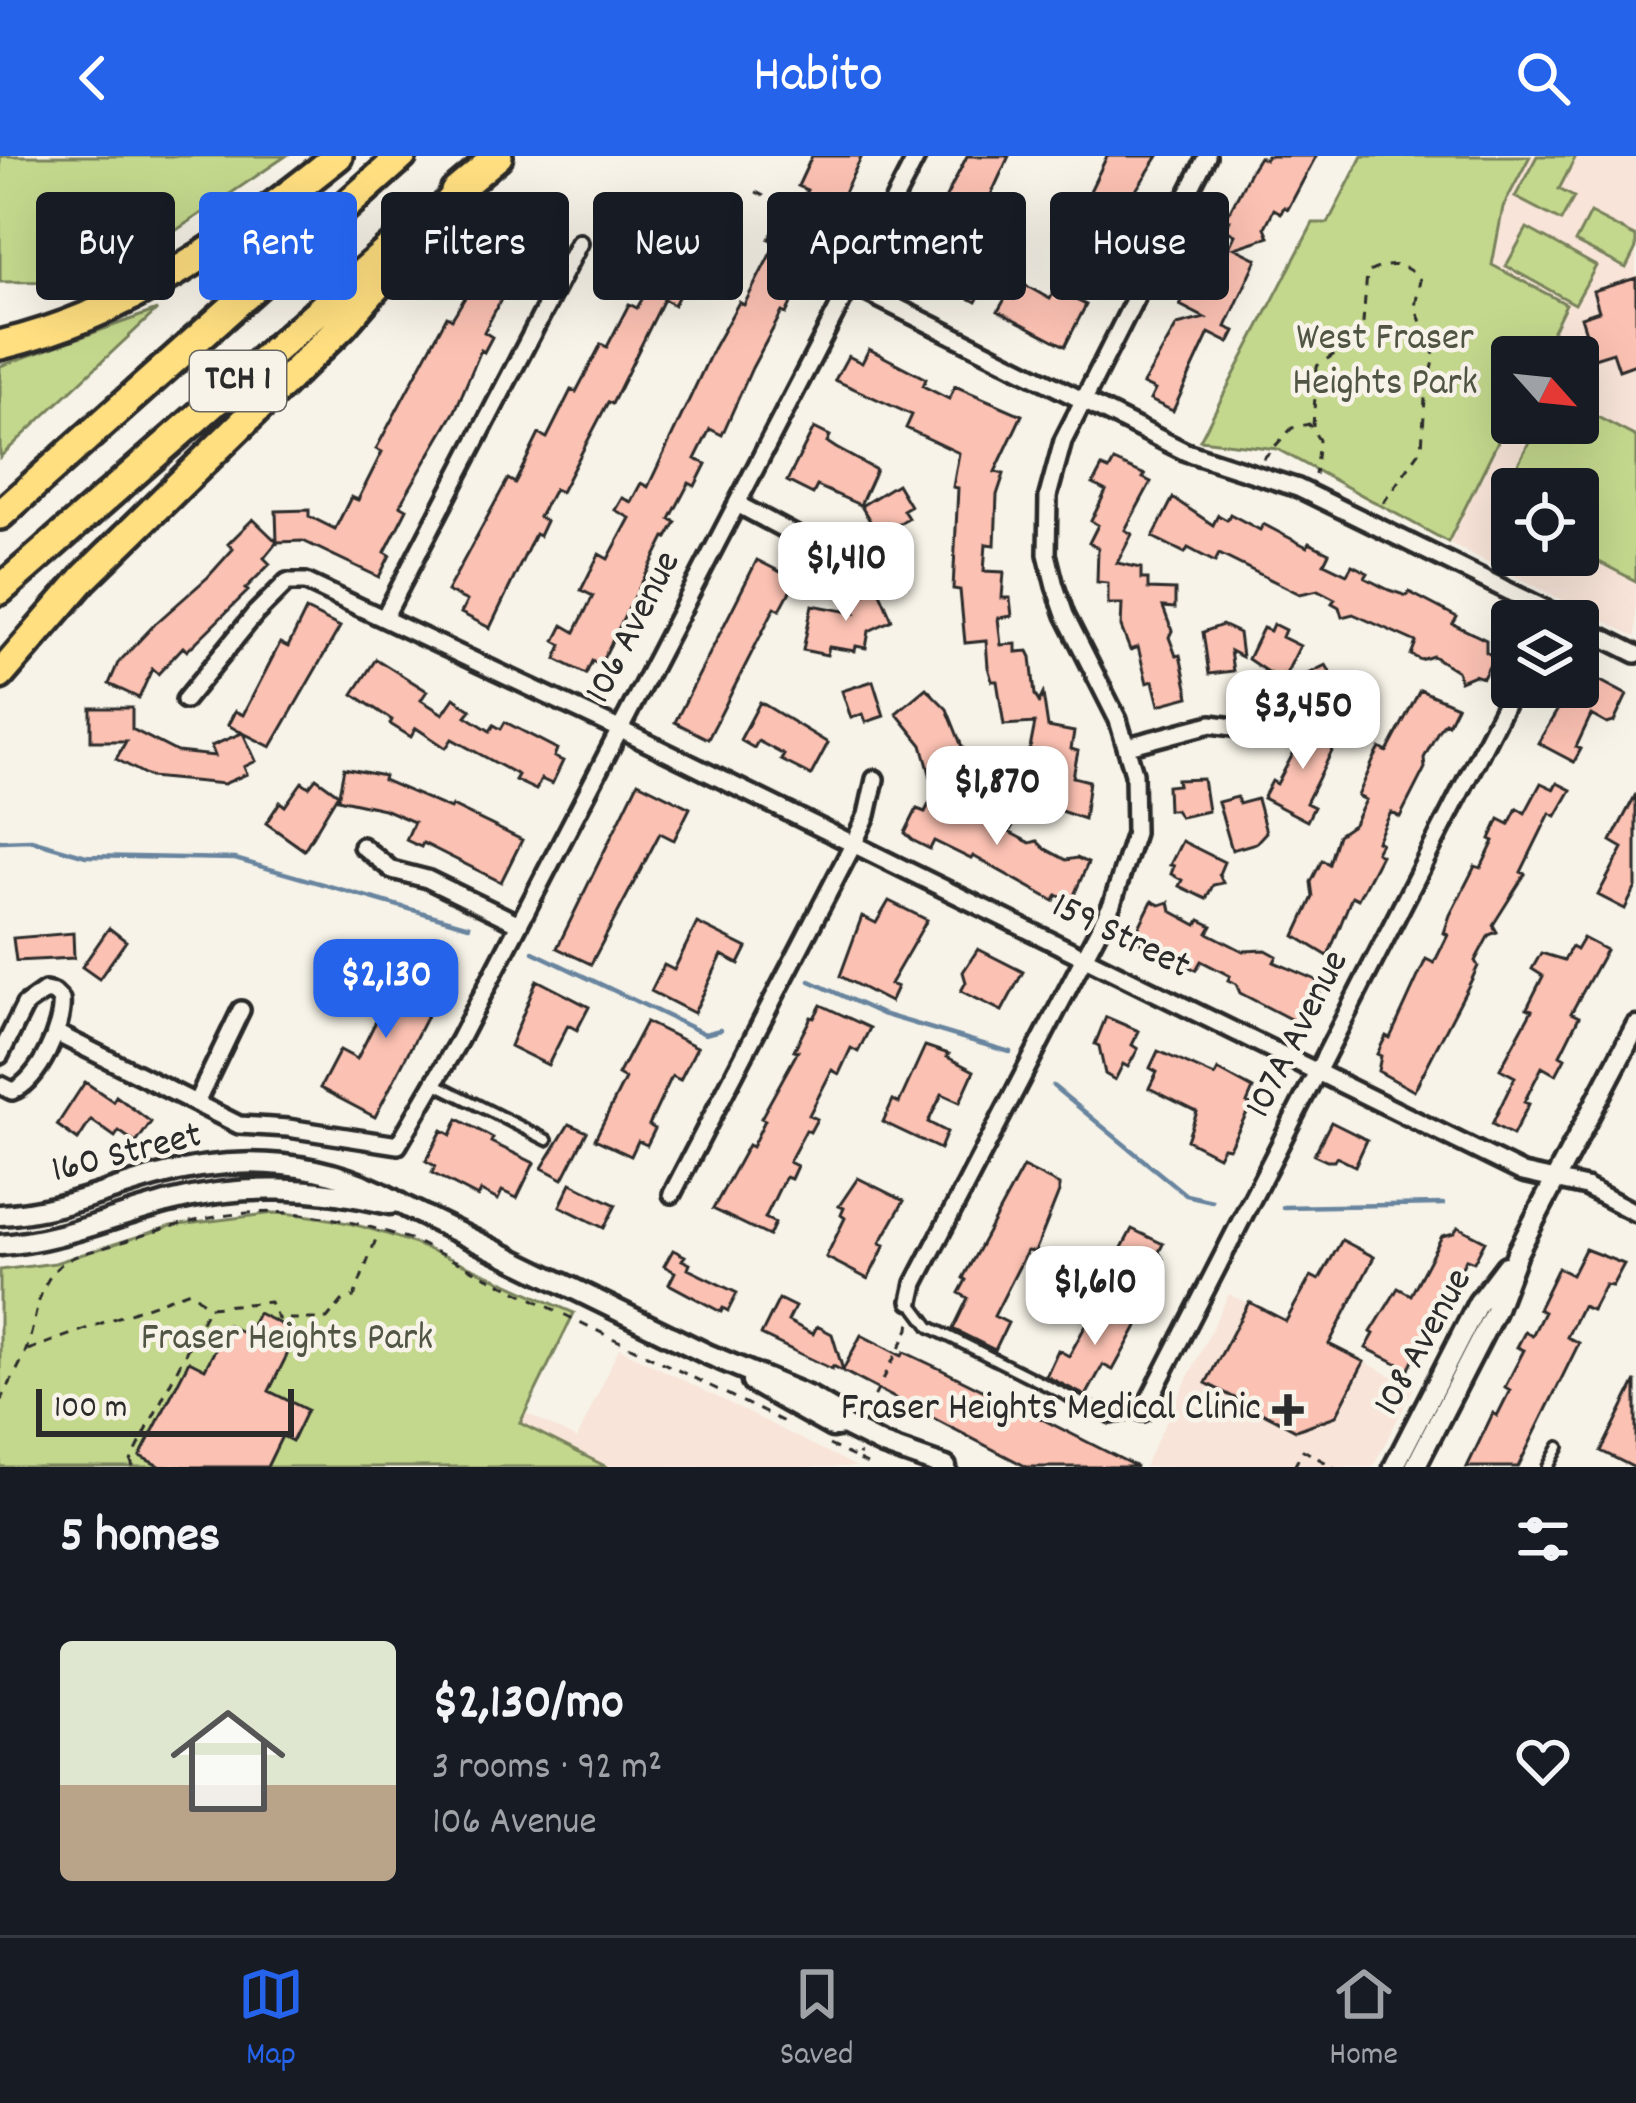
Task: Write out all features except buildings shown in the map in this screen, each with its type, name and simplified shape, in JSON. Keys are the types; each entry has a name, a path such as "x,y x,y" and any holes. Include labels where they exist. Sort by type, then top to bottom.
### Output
{"highway":[{"path":"0,345 51,333 145,292 253,225 338,156"},
{"name":"TCH 1","path":"0,515 402,156"},
{"name":"TCH 1","path":"0,590 498,156"},
{"path":"0,675 84,578 344,324 465,184"}],"street":[{"name":"106 Avenue","path":"898,192 917,156"},
{"path":"911,1301 915,1283 1112,904 1130,855 1137,796 1128,746 1065,616 1048,554 1048,496 1054,465 1083,401 1207,156"},
{"path":"385,616 579,243"},
{"name":"106 Avenue","path":"196,1103 239,1125 398,1145 842,300"},
{"path":"882,300 1186,452 1309,494 1518,600"},
{"path":"736,504 827,551"},
{"name":"159 Street","path":"185,700 287,582 306,582 620,729 1523,1173 1586,1187 1636,1213"},
{"path":"1599,636 1636,654"},
{"name":"107A Avenue","path":"1143,1412 1503,708"},
{"path":"1128,746 1211,724 1248,729"},
{"path":"672,1194 854,845 875,779"},
{"path":"362,846 392,870 427,879 517,923"},
{"path":"0,1054 25,1005 45,992 54,993 61,1000 63,1016 56,1033 23,1088 12,1091 0,1085"},
{"path":"56,1033 196,1103 241,1010"},
{"name":"108 Avenue","path":"1415,1467 1496,1311 1516,1253 1636,1026"},
{"name":"160 Street","path":"0,1215 81,1202 187,1169 248,1163 322,1171 375,1188 406,1208 707,1354 810,1397 836,1412 843,1425 883,1445 946,1467"},
{"name":"160 Street","path":"0,1245 56,1238 185,1198 250,1189 324,1192 406,1208"},
{"name":"108 Avenue","path":"1394,1467 1478,1303 1516,1253"},
{"name":"160 Street","path":"883,1445 910,1467"}],"lane":[{"path":"434,1083 547,1141"},
{"path":"911,1301 930,1327 1112,1418 1143,1412"},
{"path":"1548,1467 1559,1447"}],"path":[{"path":"756,191 767,197"},
{"path":"1309,494 1321,451 1313,426 1315,370 1362,334 1367,273 1391,265 1405,267 1420,280 1415,308 1432,343 1435,363 1424,398 1422,448 1410,469 1384,496 1371,525"},
{"path":"1256,476 1277,441 1299,424 1313,426"},
{"path":"0,1402 26,1351 46,1284 66,1261 172,1225 264,1210 313,1214 380,1230 472,1267 795,1428"},
{"path":"26,1351 190,1291 209,1307 270,1302 278,1319 327,1318 343,1300 354,1297 380,1230"},
{"path":"133,1467 131,1461 209,1307"},
{"path":"877,1421 880,1415 868,1409 909,1329"},
{"path":"821,1441 873,1467"},
{"path":"1294,1467 1303,1450 1334,1467"},
{"path":"857,1459 861,1452"}],"shaded area":[{"path":"1530,156 1636,156 1636,637 1599,618 1599,600 1563,600 1515,576 1599,576 1599,468 1491,468 1491,564 1448,542 1497,444 1599,444 1599,336 1550,336 1566,304 1492,266 1503,207"},
{"path":"1229,1294 1414,1387 1373,1467 1144,1467"},
{"path":"619,1348 857,1467 459,1467 495,1397 577,1439"}],"green space":[{"path":"0,156 286,156 233,192 199,192 199,215 175,231 175,192 36,192 36,282 0,282"},
{"name":"West Fraser Heights Park","path":"1362,156 1530,156 1503,207 1492,265 1566,304 1550,336 1491,336 1491,444 1497,444 1448,542 1277,449 1200,440 1313,223 1328,223"},
{"path":"1537,156 1576,156 1559,189 1574,197 1561,221 1515,197"},
{"path":"1590,213 1636,237 1626,268 1575,242"},
{"path":"1527,228 1596,266 1575,304 1506,266"},
{"path":"157,310 0,457 0,366"},
{"path":"1599,418 1636,437 1636,581 1599,562 1599,468 1516,468 1528,444 1599,444"},
{"name":"Fraser Heights Park","path":"275,1213 353,1224 391,1235 574,1313 520,1423 607,1467 0,1467 0,1270 55,1263 171,1226"}],"waterway":[{"path":"0,841 31,840 86,856 235,859 469,926"},
{"path":"533,952 705,1034 720,1030"},
{"path":"810,981 882,1014 1010,1052"},
{"path":"1053,1086 1186,1195 1212,1201"},
{"path":"1283,1207 1443,1204"}],"place":[{"name":"Fraser Heights Medical Clinic","path":"1288,1410"}]}
